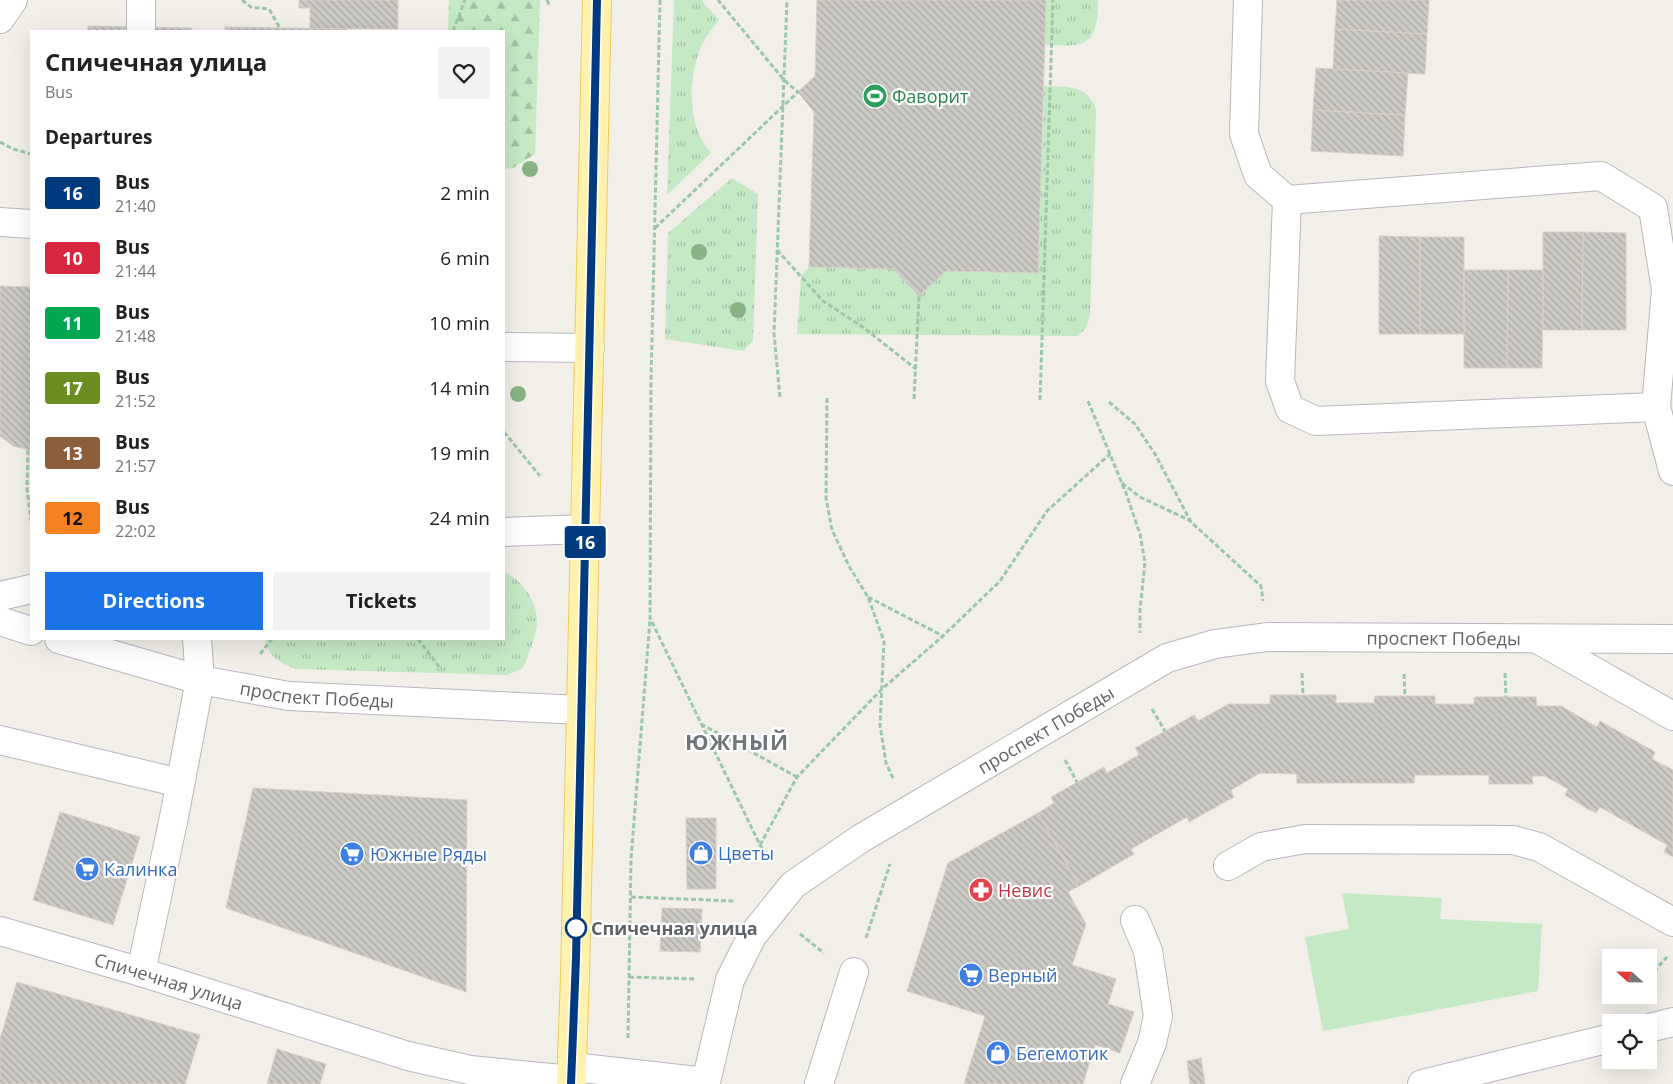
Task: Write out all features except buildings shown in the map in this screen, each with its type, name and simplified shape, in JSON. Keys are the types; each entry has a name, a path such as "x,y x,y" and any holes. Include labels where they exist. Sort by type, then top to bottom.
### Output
{"main road":[{"path":"572,1077 597,0"}],"street":[{"path":"0,19 12,0"},
{"path":"140,27 142,0"},
{"path":"1248,0 1244,134 1258,175 1287,200 1601,176 1653,208 1666,290 1656,407 1673,471"},
{"path":"1287,200 1280,381 1290,409 1316,421 1656,407"},
{"path":"0,222 30,224"},
{"path":"505,347 590,348"},
{"path":"505,532 585,529"},
{"path":"0,596 30,589"},
{"path":"0,621 30,631"},
{"name":"проспект Победы","path":"572,1077 699,1083 730,980 752,936 793,885 860,838 1167,658 1215,644 1267,637 1673,639"},
{"path":"1537,638 1673,716"},
{"name":"проспект Победы","path":"62,640 200,680 288,696 581,710"},
{"path":"141,972 200,680 197,640"},
{"path":"0,740 180,783"},
{"path":"1228,866 1261,846 1305,839 1513,840 1539,847 1673,922"},
{"path":"1135,920 1148,951 1158,1016 1152,1044 1135,1084"},
{"name":"Спичечная улица","path":"0,931 141,972 408,1056 470,1070 572,1077"},
{"path":"819,1084 854,972"},
{"path":"1657,1026 1673,1022"},
{"path":"1422,1084 1602,1040"}],"path":[{"path":"242,0 251,7 270,9 280,28"},
{"path":"453,30 465,0"},
{"path":"547,0 550,7"},
{"path":"628,1042 631,859 650,618 651,380 660,0"},
{"path":"655,228 798,92 784,80 718,0"},
{"path":"780,397 774,334 787,0"},
{"path":"1040,400 1053,0"},
{"path":"0,142 13,149 30,154"},
{"path":"777,250 808,287 823,301 864,328 916,369"},
{"path":"914,398 919,296"},
{"path":"827,398 826,498 832,530 850,568 868,597 884,641 880,725 886,763 907,811"},
{"path":"1088,401 1122,482 1140,534 1145,562 1140,610 1140,638 1135,678"},
{"path":"1109,402 1135,424 1155,454 1191,522"},
{"path":"505,433 540,476"},
{"path":"28,450 27,489 30,513"},
{"path":"760,845 797,777 882,688 943,636 1000,581 1047,511 1110,454"},
{"path":"1122,482 1140,497 1191,522 1262,586 1267,637"},
{"path":"868,597 943,636"},
{"path":"650,618 760,845 793,885"},
{"path":"267,646 271,640"},
{"path":"419,640 443,671"},
{"path":"700,723 797,777"},
{"path":"864,943 882,890"},
{"path":"631,897 736,901 773,910 817,948 854,972"},
{"path":"1658,967 1673,950"},
{"path":"629,977 730,980"}],"green space":[{"path":"449,0 540,0 535,154 513,168 505,169 505,30 448,30"},
{"path":"674,0 701,0 719,20 700,49 693,75 692,89 692,103 697,130 711,153 667,195"},
{"path":"1046,0 1098,0 1096,25 1090,37 1076,45 1044,45"},
{"path":"1044,86 1068,87 1082,91 1088,95 1096,110 1090,315 1086,328 1078,336 797,334 801,276 809,267 893,269 919,295 946,271 1038,273"},
{"path":"732,178 758,194 753,341 743,351 665,339 668,233"},
{"path":"505,572 512,576 525,588 534,604 537,621 529,654 523,668 507,675 296,669 276,659 265,640 505,640"},
{"path":"1342,893 1442,898 1440,919 1542,924 1538,991 1323,1031 1305,937 1349,929"}],"bus line":[{"name":"16","path":"571,1084 576,958 597,0"}],"place":[{"name":"Фаворит","path":"875,96"},
{"name":"Цветы","path":"701,853"},
{"name":"Южные Ряды","path":"352,854"},
{"name":"Калинка","path":"87,869"},
{"name":"Невис","path":"981,890"},
{"name":"Спичечная улица","path":"576,928"},
{"name":"Верный","path":"971,975"},
{"name":"Бегемотик","path":"998,1053"}],"district":[{"name":"ЮЖНЫЙ","path":"737,741"}]}
